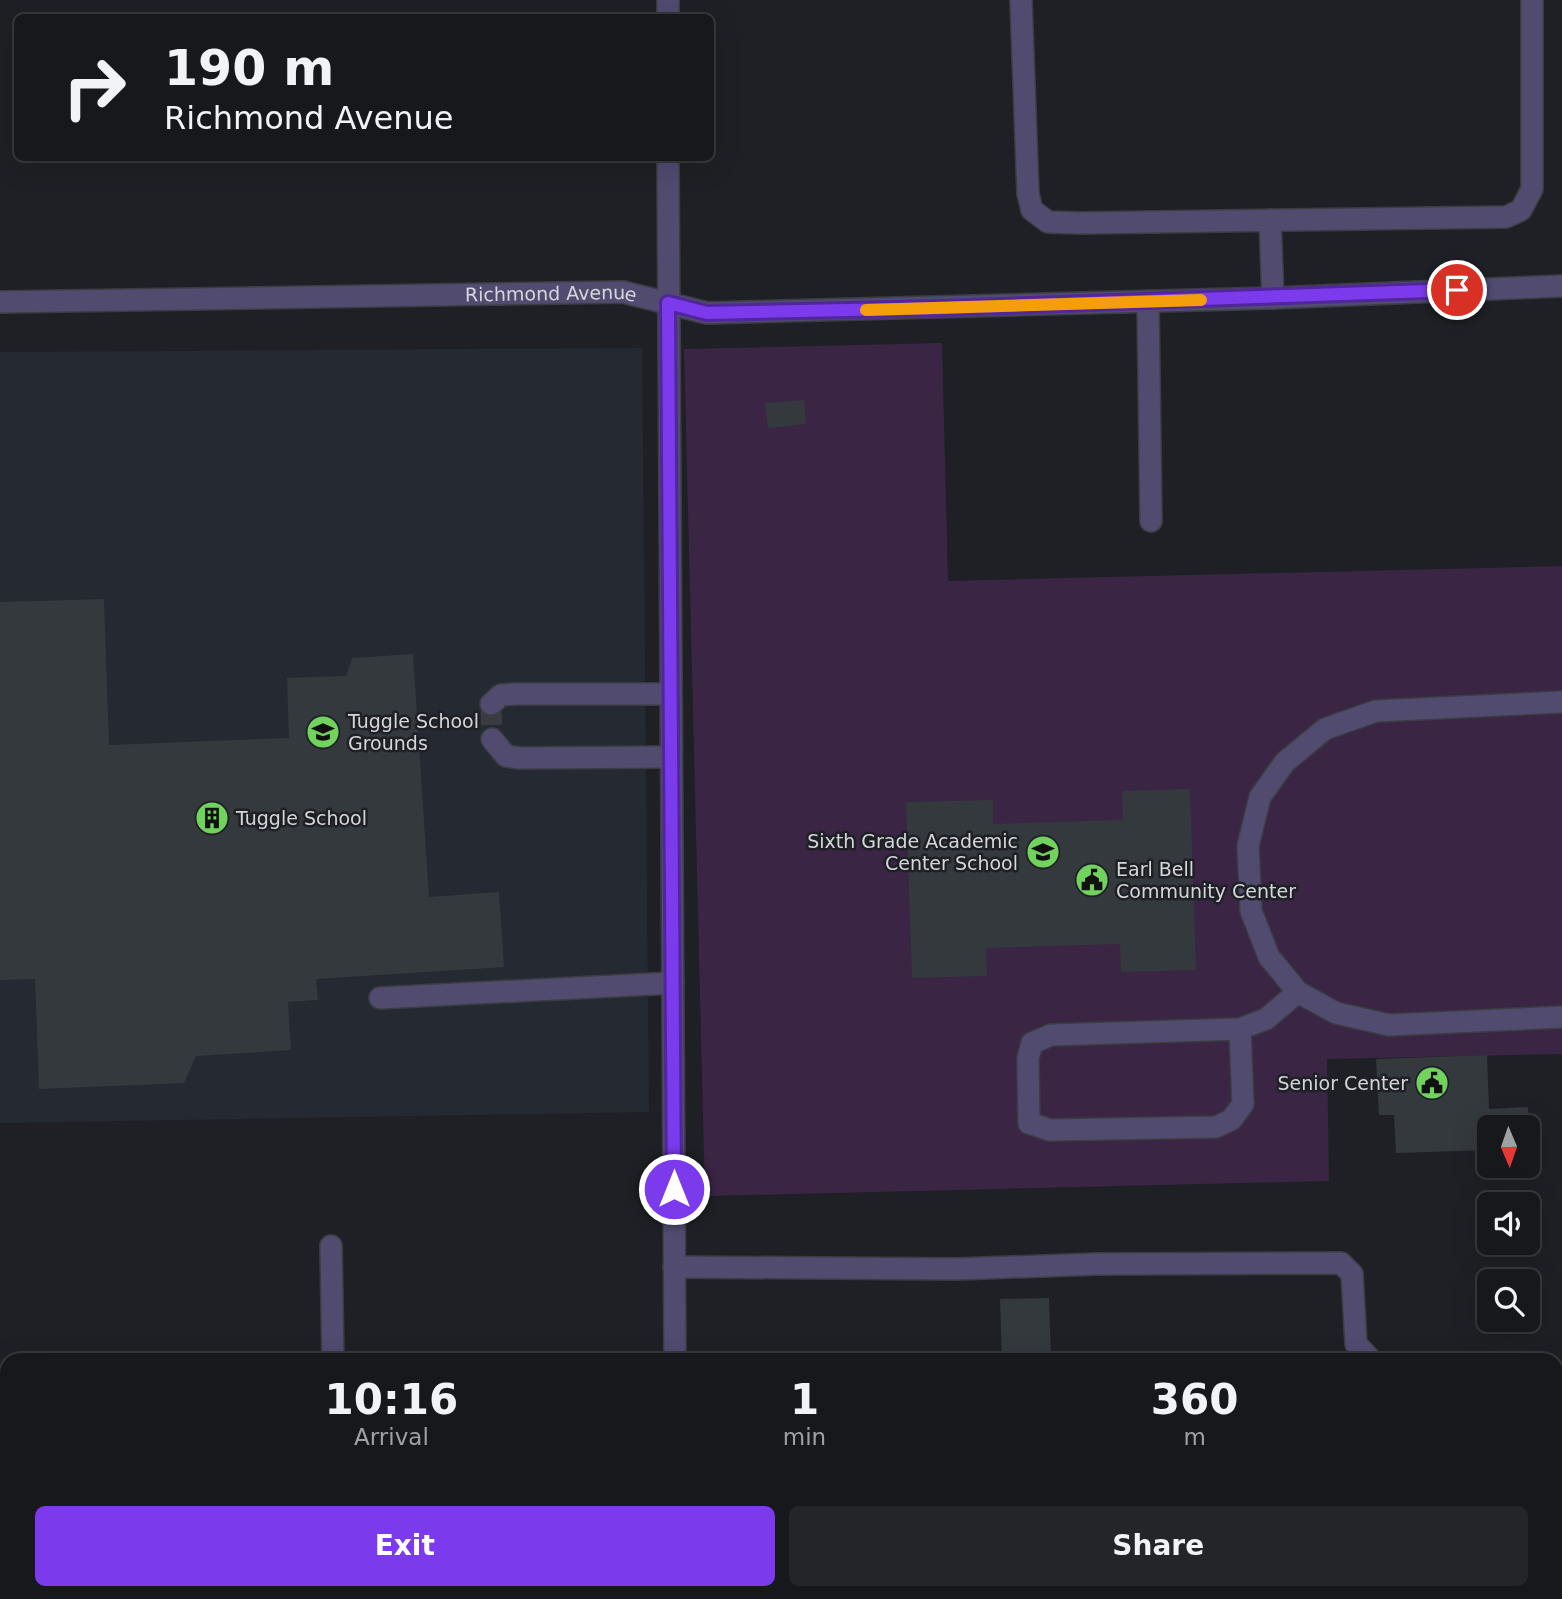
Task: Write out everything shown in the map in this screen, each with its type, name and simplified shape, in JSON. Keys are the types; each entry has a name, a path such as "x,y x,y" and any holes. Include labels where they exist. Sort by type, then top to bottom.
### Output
{"street":[{"path":"1021,0 1028,194 1032,210 1048,222 1081,223 1506,217 1521,210 1532,189 1533,176 1532,0"},
{"path":"668,161 675,1353"},
{"path":"1270,220 1273,298"},
{"name":"Richmond Avenue","path":"0,302 624,292 707,313 1148,302 1562,286"},
{"path":"1148,302 1151,521"},
{"path":"491,704 501,695 516,694 671,694"},
{"path":"1562,702 1376,711 1325,729 1284,762 1260,797 1248,846 1251,911 1269,957 1297,992 1336,1013 1389,1026 1562,1017"},
{"path":"492,739 506,756 520,758 671,757"},
{"path":"380,998 673,983"},
{"path":"1240,1029 1243,1104 1231,1120 1216,1127 1049,1130 1029,1123 1028,1058 1032,1044 1051,1035 1240,1029 1266,1019 1297,992"},
{"path":"331,1246 332,1353"},
{"path":"674,1267 957,1269 1097,1264 1341,1263 1352,1274 1356,1344 1364,1353"}],"shaded area":[{"path":"942,343 948,581 1562,566 1562,1054 1327,1059 1329,1181 705,1196 684,349"},
{"name":"Tuggle School Grounds","path":"642,348 649,1112 0,1123 0,352"}],"building":[{"path":"804,400 806,424 768,428 765,403"},
{"name":"Tuggle School","path":"104,599 109,745 289,738 287,678 346,676 352,658 413,654 429,897 499,892 504,967 316,979 318,1000 288,1002 291,1050 196,1056 184,1083 39,1089 35,979 0,980 0,602"},
{"path":"1190,789 1196,970 1121,972 1120,944 986,948 987,976 912,978 906,802 993,800 993,824 1123,820 1122,791"},
{"name":"Senior Center","path":"1487,1055 1489,1109 1528,1107 1528,1115 1477,1115 1477,1150 1396,1153 1394,1115 1379,1115 1376,1059"},
{"path":"1049,1298 1051,1353 1002,1353 1000,1299"}],"tunnel":[{"path":"491,704 492,739"}],"slow traffic":[{"path":"866,310 1201,300"}],"place":[{"name":"Tuggle School Grounds","path":"323,732"},
{"name":"Tuggle School","path":"212,818"},
{"name":"Sixth Grade Academic Center School","path":"1043,852"},
{"name":"Earl Bell Community Center","path":"1092,880"},
{"name":"Senior Center","path":"1432,1083"}],"route":[{"path":"674,1189 668,303 707,313 1273,298 1457,290"}]}
